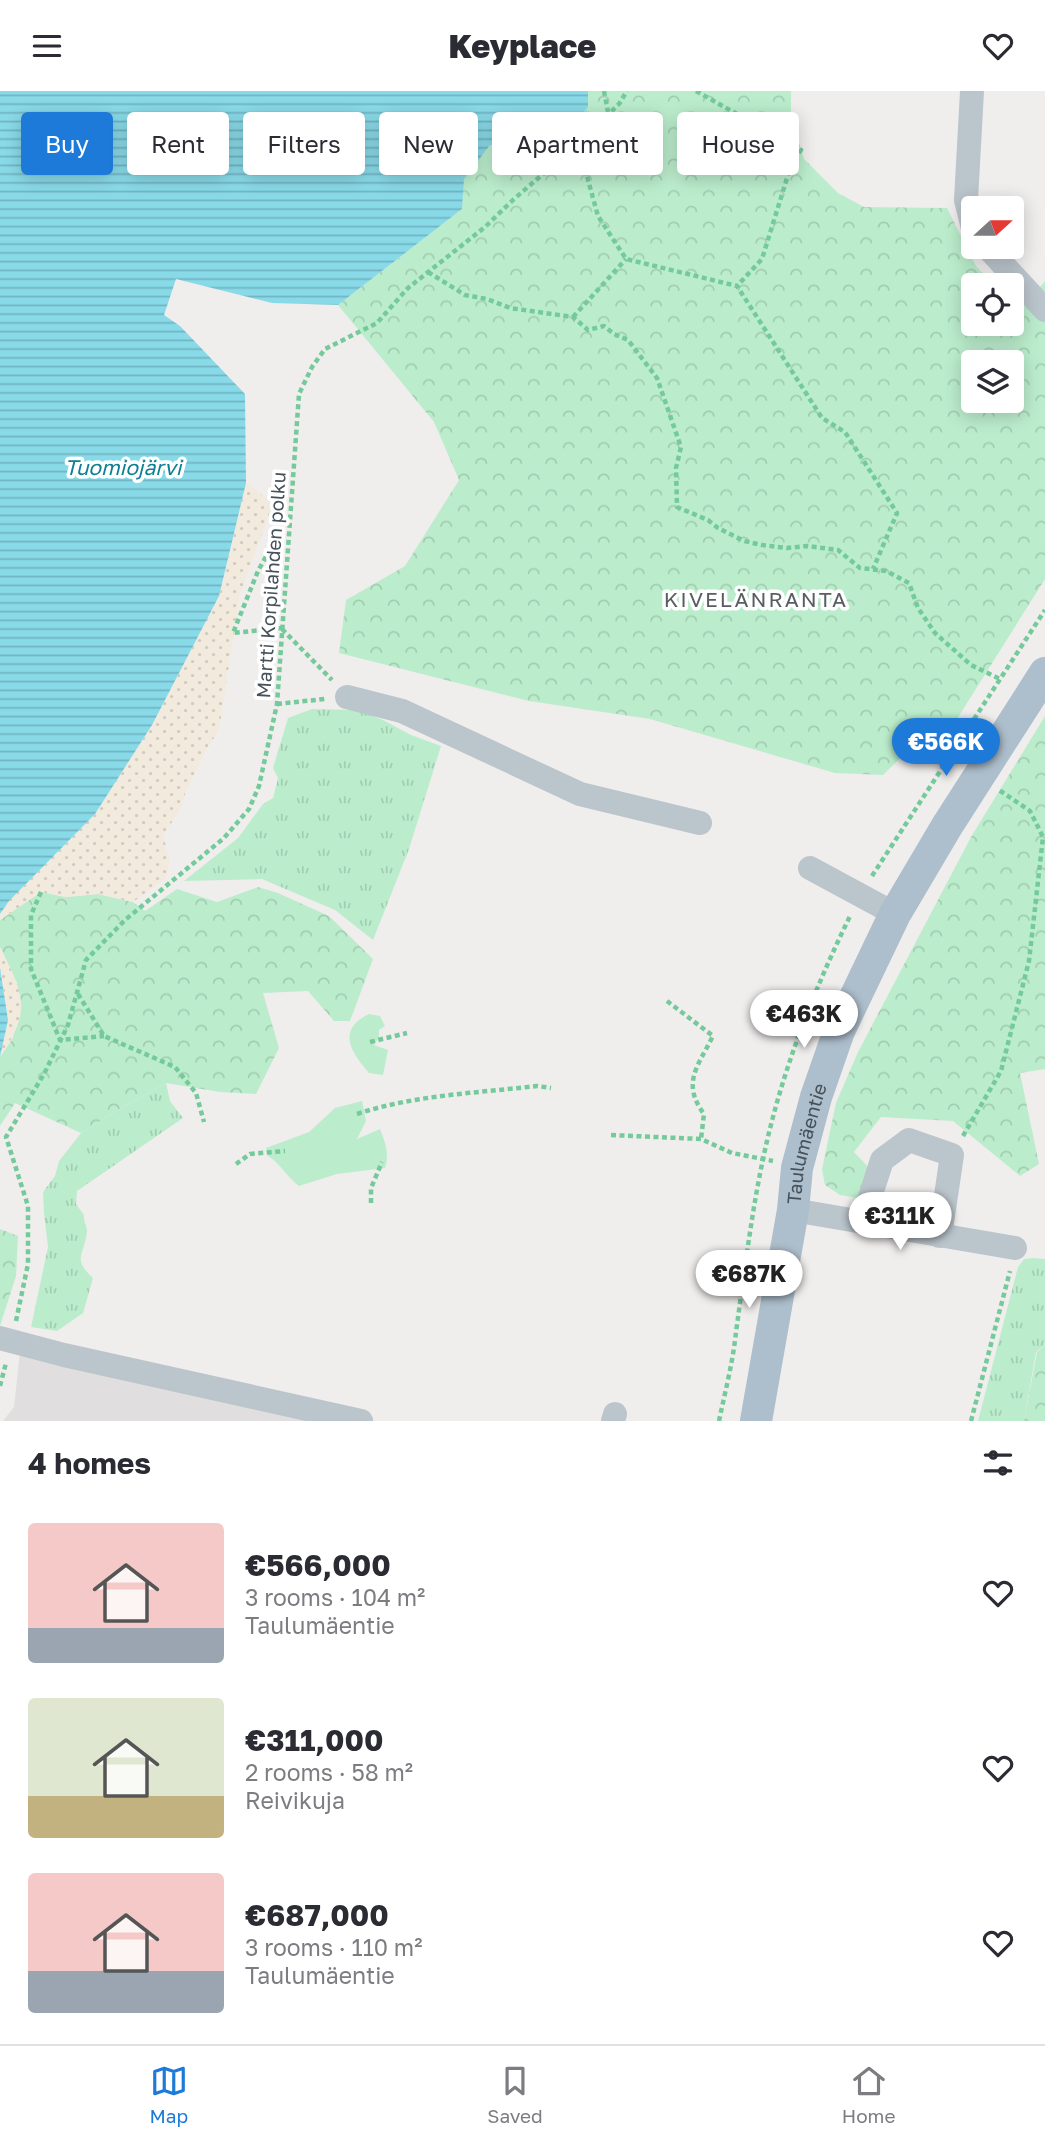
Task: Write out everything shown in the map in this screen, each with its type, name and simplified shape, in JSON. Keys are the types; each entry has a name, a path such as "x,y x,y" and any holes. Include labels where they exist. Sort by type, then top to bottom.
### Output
{"main road":[{"name":"Taulumäentie","path":"756,1421 793,1210 797,1168 816,1097 839,1031 895,914 947,826 1045,673"}],"street":[{"path":"966,196 972,91"},
{"path":"998,259 1045,310"},
{"path":"347,697 402,711 580,795 699,823"},
{"path":"810,868 895,914"},
{"path":"862,1222 882,1160 909,1140 952,1155 940,1236"},
{"path":"793,1210 1015,1248"},
{"path":"6,1339 64,1355 361,1421"}],"path":[{"path":"604,91 608,112"},
{"name":"Martti Korpilahden polku","path":"609,112 619,104 627,91"},
{"path":"696,91 801,150 792,162 762,259 737,286"},
{"name":"Martti Korpilahden polku","path":"0,1145 44,1074 68,1025 86,960 125,920 224,838 249,809 259,786 277,704 299,394 312,367 325,349 377,323 408,288 485,226 542,175"},
{"path":"587,175 598,216 626,259 737,286 822,418 845,432 897,513 873,569"},
{"path":"573,317 626,259"},
{"path":"428,272 465,295 487,299 510,308 573,317 588,330 604,326 628,340 657,378 681,447 676,468 677,507 708,520 744,541 787,548 807,546 838,550 860,568 886,571 909,583 918,608 935,633 971,665 1000,679"},
{"path":"290,514 258,571 233,633 282,628 347,697"},
{"path":"277,704 347,697"},
{"path":"952,1155 1001,1071 1029,961 1043,837"},
{"path":"41,892 31,915 30,969 60,1040 104,1036 175,1067 196,1093 204,1122"},
{"path":"77,993 104,1036"},
{"path":"667,1001 713,1036 692,1082 694,1097 704,1114 701,1139"},
{"path":"370,1042 407,1033"},
{"path":"357,1114 382,1106 414,1101 537,1086 551,1088"},
{"path":"611,1135 701,1139 732,1153 763,1158 736,1334 719,1421"},
{"path":"6,1137 28,1206 28,1264 6,1339"},
{"path":"236,1164 250,1154 285,1151"},
{"path":"371,1203 371,1188 382,1162"},
{"path":"971,1421 1015,1248"}],"shaded area":[{"path":"20,1352 341,1421 3,1421 14,1407"}],"green space":[{"path":"588,91 791,91 791,112 677,112 677,175 799,175 799,143 804,159 838,193 864,207 947,208 961,236 961,259 972,259 983,273 961,273 961,336 1024,336 1024,306 1045,281 1045,579 940,746 921,738 883,775 835,773 650,719 529,701 339,653 346,600 405,566 459,480 434,422 338,305 462,209 463,179 466,175 478,175 478,160 490,145 492,175 663,175 663,112 584,112 588,107"},
{"path":"312,709 358,710 441,746 409,849 373,940 335,910 262,879 184,881 238,838 263,804 273,798 278,778 273,768 288,718"},
{"path":"1045,716 1045,1069 1020,1073 1039,1164 1020,1176 953,1121 881,1117 854,1152 876,1175 858,1198 840,1195 825,1185 822,1169 836,1103 858,1052 971,837"},
{"path":"258,887 329,916 373,959 350,1021 334,1021 308,991 263,993 279,1048 256,1094 220,1092 166,1083 81,1133 15,1103 0,1126 0,1057 13,1038 17,983 0,947 0,920 41,892 66,897 98,894 133,902 145,911 177,889 217,902"},
{"path":"369,1014 380,1016 385,1026 379,1030 379,1037 374,1045 388,1050 383,1075 369,1073 350,1042 353,1027"},
{"path":"166,1083 170,1101 183,1118 77,1191 76,1204 84,1215 87,1231 81,1261 93,1278 83,1313 57,1331 31,1327 48,1247 43,1192 55,1176 59,1161 81,1133"},
{"path":"362,1101 366,1121 357,1139 380,1129 387,1153 385,1168 337,1174 299,1186 268,1156 266,1148 309,1132 335,1108"},
{"path":"0,1229 18,1236 16,1276 0,1326"},
{"path":"1024,1259 1045,1259 1045,1345 1036,1352 1024,1421 978,1421 1018,1267"},
{"path":"1045,1345 1045,1421 1024,1421 1037,1352"}],"sand":[{"path":"246,483 268,499 270,512 240,594 219,730 186,791 180,810 163,835 170,862 165,879 133,902 98,894 66,897 41,892 0,920 0,914 9,901 95,814 152,725 219,596"},
{"path":"0,947 19,990 21,1014 0,1057 8,1020 0,968"}],"water":[{"name":"Tuomiojärvi","path":"0,91 588,91 588,107 584,112 492,112 492,145 478,161 478,112 379,112 379,175 467,175 464,179 462,209 338,305 272,303 176,279 164,315 180,326 245,394 246,483 219,596 152,725 95,814 9,901 0,914"},
{"path":"0,968 8,1020 0,1057"}],"district":[{"name":"KIVELÄNRANTA","path":"756,600"}]}
